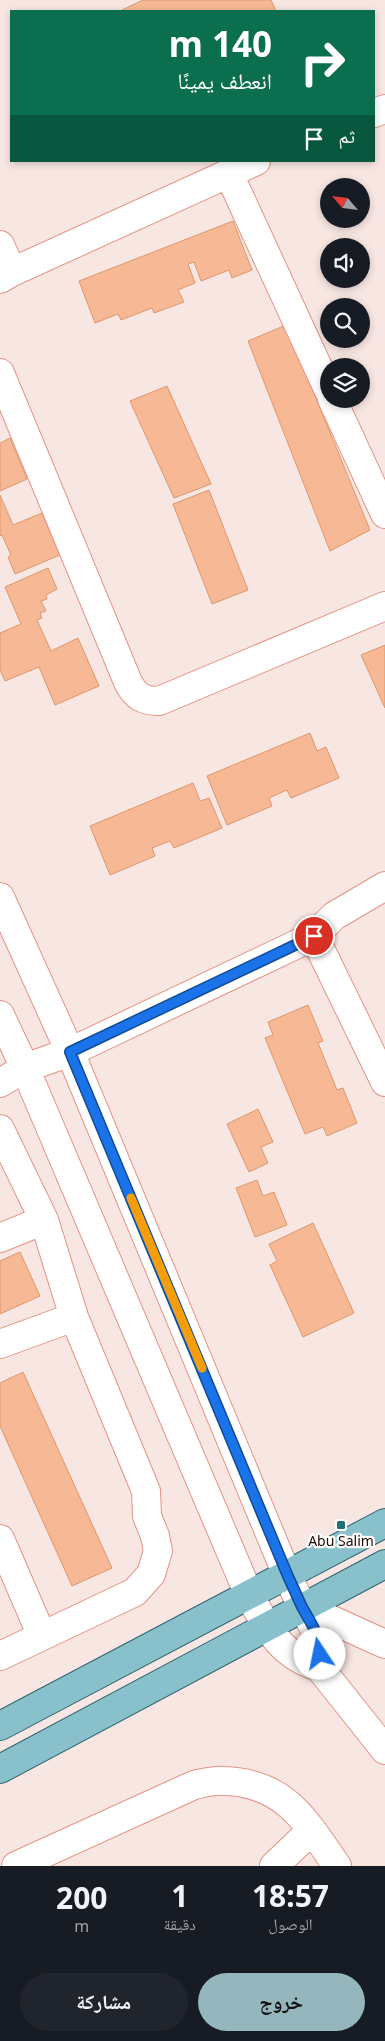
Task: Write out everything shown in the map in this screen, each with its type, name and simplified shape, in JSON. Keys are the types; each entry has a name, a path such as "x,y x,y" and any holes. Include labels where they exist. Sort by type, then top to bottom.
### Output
{"main road":[{"path":"0,1726 385,1523"},
{"path":"0,1769 385,1564"}],"street":[{"path":"0,244 6,276 254,162"},
{"path":"229,174 320,371"},
{"path":"0,373 128,682 132,690 139,697 149,701 159,701 385,606"},
{"path":"336,408 385,514"},
{"path":"0,1083 25,1068 70,1052 314,936 334,916 385,886"},
{"path":"0,897 70,1052 287,1574 320,1640 318,1667"},
{"path":"314,936 385,1082"},
{"path":"0,1015 25,1068 249,1595 266,1626 281,1646 292,1656 318,1667 385,1750"},
{"path":"0,1129 44,1220 74,1317 146,1491 147,1516 155,1536 158,1551 151,1574 135,1592 0,1656"},
{"path":"0,1238 44,1220"},
{"path":"0,1344 74,1317"},
{"path":"0,1539 42,1636"},
{"path":"303,1607 385,1644"},
{"path":"16,1866 194,1785 223,1780 253,1784 280,1797 298,1813 337,1866"},
{"path":"274,1866 312,1830"}],"building":[{"path":"143,0 271,0 276,10 122,10"},
{"path":"233,221 252,270 232,278 229,270 201,281 194,262 188,264 195,283 178,290 184,302 154,313 152,308 121,320 118,314 95,323 79,281"},
{"path":"286,325 370,530 330,551 248,341"},
{"path":"167,386 211,484 174,498 130,401"},
{"path":"10,438 27,479 0,491 0,443"},
{"path":"209,490 248,590 212,604 173,504"},
{"path":"0,495 13,525 42,513 60,555 15,574 8,557 11,555 2,535 0,536"},
{"path":"48,568 57,589 46,595 47,599 41,601 46,611 40,613 42,618 37,620 51,651 78,638 99,686 55,705 39,667 5,681 0,670 0,633 21,624 5,587"},
{"path":"385,645 385,708 361,655"},
{"path":"310,733 317,751 326,747 339,778 291,798 287,790 269,798 272,806 227,825 207,776"},
{"path":"193,783 200,801 209,798 222,828 174,848 170,841 152,848 155,856 110,875 90,826"},
{"path":"308,1005 323,1041 318,1043 337,1090 343,1088 357,1123 327,1136 323,1127 305,1134 265,1038 273,1035 268,1022"},
{"path":"258,1109 273,1142 261,1147 268,1163 249,1172 227,1124"},
{"path":"257,1180 263,1196 274,1192 287,1225 255,1237 236,1188"},
{"path":"313,1223 354,1313 303,1337 270,1265 277,1261 269,1244"},
{"path":"20,1252 40,1296 0,1314 0,1261"},
{"path":"23,1372 112,1568 72,1586 0,1426 0,1383"}],"slow traffic":[{"path":"131,1198 202,1368"}],"place":[{"name":"Abu Salim","path":"341,1525"}],"route":[{"path":"314,936 70,1052 287,1574 320,1640 320,1654"}]}
